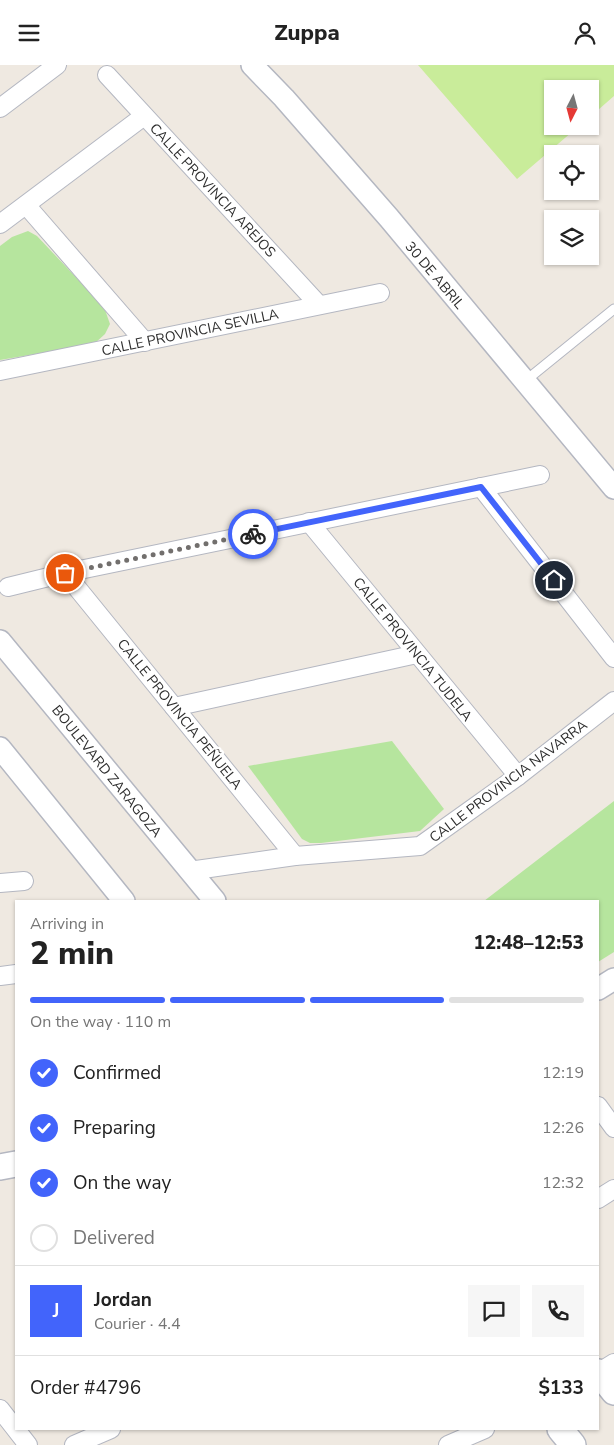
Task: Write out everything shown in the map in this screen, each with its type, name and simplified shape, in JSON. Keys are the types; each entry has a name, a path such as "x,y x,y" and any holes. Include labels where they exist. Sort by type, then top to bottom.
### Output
{"main road":[{"path":"0,1167 15,1164"},
{"path":"599,1373 614,1392"},
{"path":"561,1430 573,1445"}],"street":[{"path":"0,108 57,65"},
{"name":"30 DE ABRIL","path":"252,65 284,98 389,218 614,488"},
{"name":"CALLE PROVINCIA AREJOS","path":"106,75 319,305"},
{"path":"0,224 144,116"},
{"path":"26,205 145,342"},
{"name":"CALLE PROVINCIA SEVILLA","path":"0,371 380,293"},
{"path":"8,587 65,573 540,475"},
{"path":"481,487 614,658"},
{"name":"CALLE PROVINCIA TUDELA","path":"309,522 518,776"},
{"name":"CALLE PROVINCIA PEÑUELA","path":"65,573 294,856"},
{"name":"BOULEVARD ZARAGOZA","path":"0,641 214,900"},
{"path":"174,707 417,654"},
{"name":"CALLE PROVINCIA NAVARRA","path":"189,871 294,856 420,846 518,776 614,701"},
{"path":"0,748 123,900"},
{"path":"0,883 24,881"},
{"path":"0,976 15,974"},
{"path":"599,988 614,979"},
{"path":"599,1107 614,1128"},
{"path":"599,1198 614,1189"},
{"path":"599,1371 614,1363"},
{"path":"0,1409 15,1428"},
{"path":"16,1430 28,1445"},
{"path":"74,1445 109,1430"},
{"path":"448,1445 483,1430"}],"lane":[{"path":"524,382 614,309"}],"green space":[{"path":"418,65 614,65 614,96 599,109 599,80 544,80 544,135 568,135 557,145 544,145 544,156 517,179"},
{"path":"28,231 37,236 104,307 110,324 105,334 94,344 0,360 0,246 12,237"},
{"path":"392,741 444,809 420,831 310,843 302,839 248,766"},
{"path":"614,801 614,952 599,961 599,900 485,900"}],"way so far":[{"path":"65,573 253,534"}],"route":[{"path":"253,534 481,487 554,580"}]}
